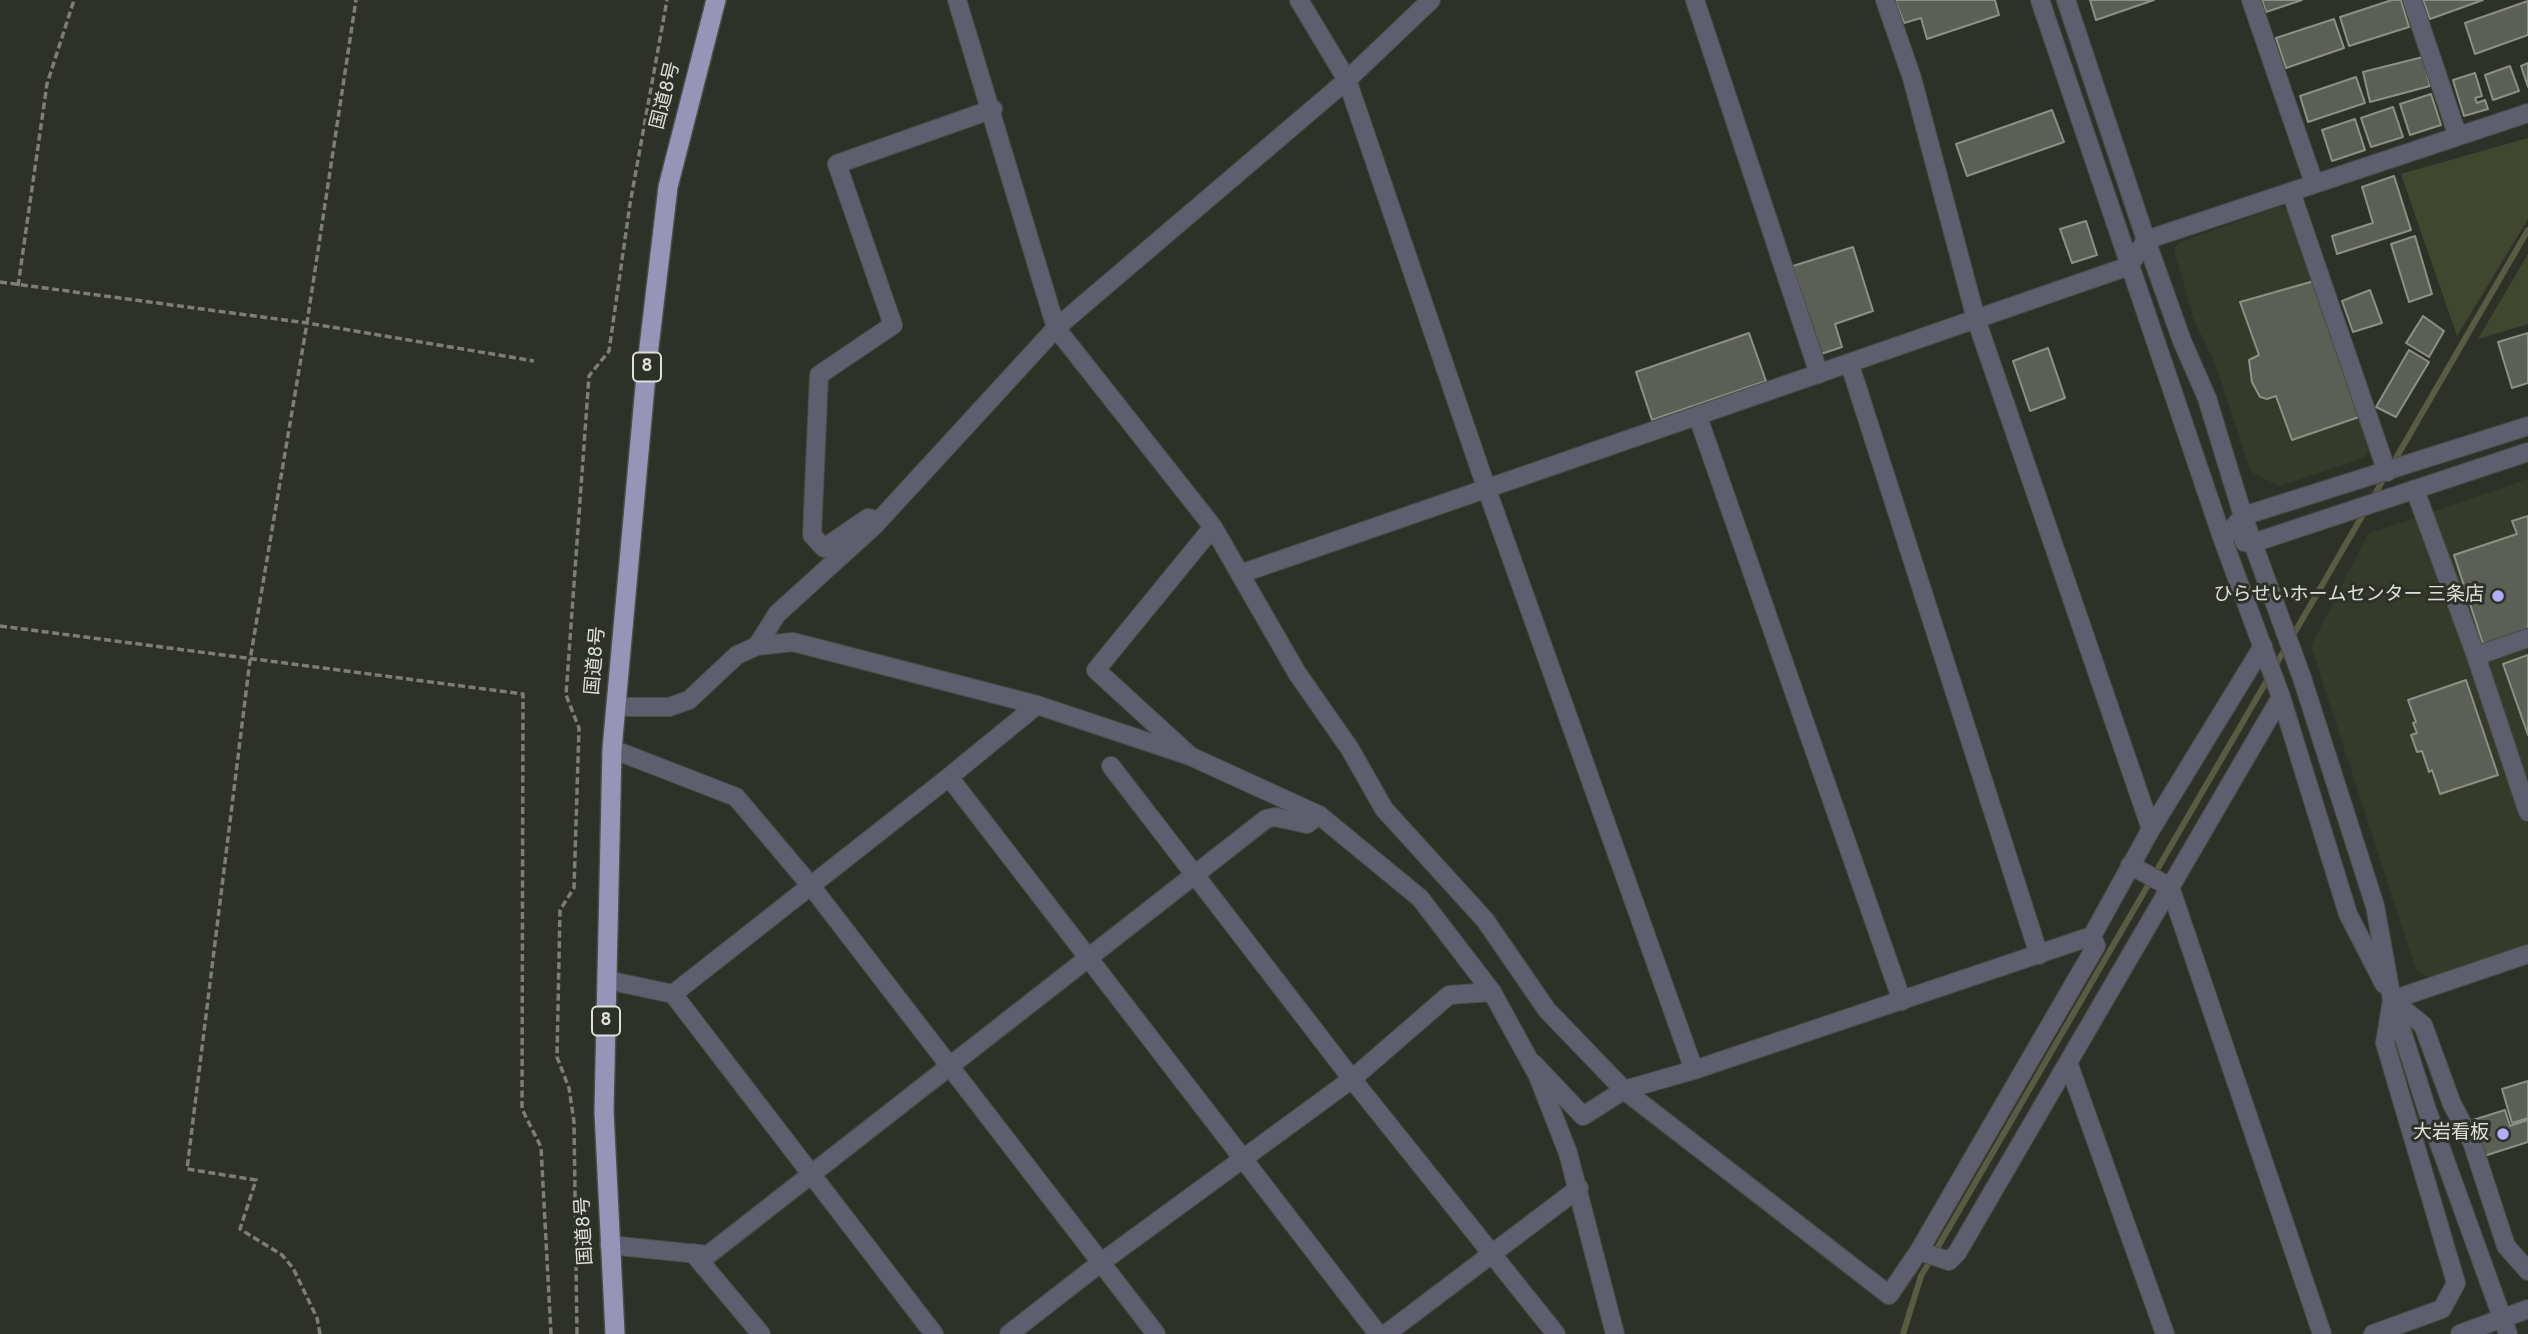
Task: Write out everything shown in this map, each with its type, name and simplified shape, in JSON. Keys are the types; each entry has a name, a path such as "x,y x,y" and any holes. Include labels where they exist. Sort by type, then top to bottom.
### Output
{"highway":[{"name":"国道8号","path":"615,1334 604,1111 615,707 668,187 716,0"}],"street":[{"path":"957,0 993,109 1023,223 1056,328 1213,527 1297,673 1350,749 1384,809 1485,920 1547,1010 1625,1090 1889,1295 1921,1252 2096,946 2092,936"},
{"path":"1299,0 1347,80 1486,487 1695,1070"},
{"path":"757,646 777,614 880,520 1056,328 1347,80 1432,0"},
{"path":"1695,0 1819,374"},
{"path":"1885,0 1912,78 1976,319 2151,829"},
{"path":"2040,0 2223,540 2281,697 2348,914 2392,1000 2423,1025 2452,1104 2472,1142 2506,1246 2528,1271"},
{"path":"2066,0 2146,240 2182,341 2207,398 2243,516 2302,678 2375,906 2392,1000 2427,1110 2506,1326"},
{"path":"2251,0 2314,183"},
{"path":"2412,0 2457,134"},
{"path":"880,520 867,518 824,548 813,535 819,375 893,325 837,164 993,109"},
{"path":"1240,574 1486,487 1850,365 2129,266 2146,240 2457,134 2528,113"},
{"path":"2291,192 2385,467"},
{"path":"1850,365 2039,955"},
{"path":"1698,417 1902,1001"},
{"path":"2223,540 2243,516 2369,478 2385,467 2408,466 2528,426"},
{"path":"2223,540 2253,542 2528,452"},
{"path":"2415,489 2526,802"},
{"path":"1190,756 1096,670 1213,527"},
{"path":"2476,656 2528,638"},
{"path":"615,707 669,707 689,700 737,655 757,646 793,642 1037,705 1190,756 1319,815 1420,898 1492,992 1538,1076 1579,1188 1615,1334"},
{"path":"1528,1058 1583,1116 1625,1090 1695,1070 2092,936 2136,868 2151,829 2263,646"},
{"path":"1921,1252 1949,1261 1957,1253 2069,1065 2167,886 2281,697"},
{"path":"673,994 1037,705"},
{"path":"612,749 736,797 811,886 1099,1264 1156,1334"},
{"path":"1111,766 1192,875 1556,1334"},
{"path":"948,777 1378,1334"},
{"path":"609,1245 708,1255 1266,819 1275,817 1307,824 1319,815"},
{"path":"2136,868 2167,886 2322,1334"},
{"path":"2392,1000 2528,954"},
{"path":"607,980 673,994 809,1175 934,1334"},
{"path":"1009,1334 1099,1264 1352,1079 1449,995 1492,992"},
{"path":"2373,1334 2442,1309 2456,1283 2385,1043 2392,1000"},
{"path":"2069,1065 2165,1334"},
{"path":"1386,1334 1579,1188"},
{"path":"693,1253 761,1334"},
{"path":"2460,1334 2506,1326 2528,1309"}],"path":[{"path":"18,286 47,84 74,0"},
{"path":"320,1334 317,1318 293,1268 282,1255 240,1229 256,1180 187,1169 250,660 307,323 356,0"},
{"path":"577,1334 574,1122 569,1088 557,1057 560,909 574,888 579,728 566,695 589,376 609,351 630,204 667,0"},
{"path":"0,282 307,323 534,360"},
{"path":"0,626 523,694 522,1110 541,1147 551,1334"}],"shaded area":[{"path":"2528,138 2528,219 2457,336 2401,174"},
{"path":"2279,207 2290,210 2371,449 2363,458 2280,486 2251,472 2215,363 2194,320 2174,250 2178,243"},
{"path":"2528,254 2528,324 2478,339"},
{"path":"2528,479 2528,944 2429,978 2416,970 2311,646 2368,534"}],"building":[{"path":"1895,0 1995,0 1999,15 1927,39 1921,18 1904,23"},
{"path":"2090,0 2154,0 2096,20"},
{"path":"2262,0 2302,0 2266,12"},
{"path":"2392,0 2401,0 2409,27 2349,46 2340,17"},
{"path":"2423,0 2483,0 2430,19"},
{"path":"2528,1 2528,35 2475,54 2465,23"},
{"path":"2334,19 2344,48 2286,68 2276,38"},
{"path":"2423,57 2430,86 2370,102 2363,72"},
{"path":"2528,63 2528,87 2521,66"},
{"path":"2510,66 2519,91 2493,100 2485,75"},
{"path":"2475,73 2482,96 2475,98 2477,103 2485,100 2488,109 2464,116 2453,80"},
{"path":"2356,77 2365,103 2308,122 2300,96"},
{"path":"2431,94 2441,125 2410,135 2400,104"},
{"path":"2393,107 2403,137 2371,147 2361,118"},
{"path":"2052,110 2064,142 1967,176 1956,144"},
{"path":"2355,119 2365,150 2332,161 2322,130"},
{"path":"2394,176 2411,230 2337,254 2332,236 2373,223 2362,187"},
{"path":"2086,221 2097,255 2072,263 2060,229"},
{"path":"2415,236 2432,294 2409,302 2391,244"},
{"path":"1853,247 1873,311 1835,324 1842,347 1821,354 1793,266"},
{"path":"2314,281 2362,416 2292,440 2276,396 2267,399 2260,397 2252,382 2249,360 2259,355 2240,302"},
{"path":"2370,290 2382,323 2353,332 2342,301"},
{"path":"2423,316 2444,331 2429,357 2406,343"},
{"path":"1749,333 1766,381 1652,420 1636,372"},
{"path":"2528,333 2528,383 2512,388 2498,342"},
{"path":"2048,348 2065,398 2030,411 2013,361"},
{"path":"2409,350 2429,362 2396,417 2376,407"},
{"name":"ひらせいホームセンター 三条店","path":"2528,516 2528,636 2485,650 2454,555 2517,534 2512,521"},
{"path":"2528,655 2528,735 2503,664"},
{"path":"2466,680 2498,775 2440,794 2432,770 2429,772 2422,751 2417,752 2411,735 2417,733 2408,700"},
{"path":"2528,1081 2528,1118 2512,1123 2502,1089"},
{"name":"大岩看板","path":"2505,1110 2510,1126 2528,1120 2528,1142 2484,1156 2473,1120"}],"waterway":[{"path":"2392,465 2528,230"},
{"path":"2373,498 2386,474"},
{"path":"2292,637 2365,511"},
{"path":"2274,668 2286,647"},
{"path":"1903,1334 1921,1276 2269,677"}],"place":[{"name":"ひらせいホームセンター 三条店","path":"2498,596"},
{"name":"大岩看板","path":"2503,1134"}]}
